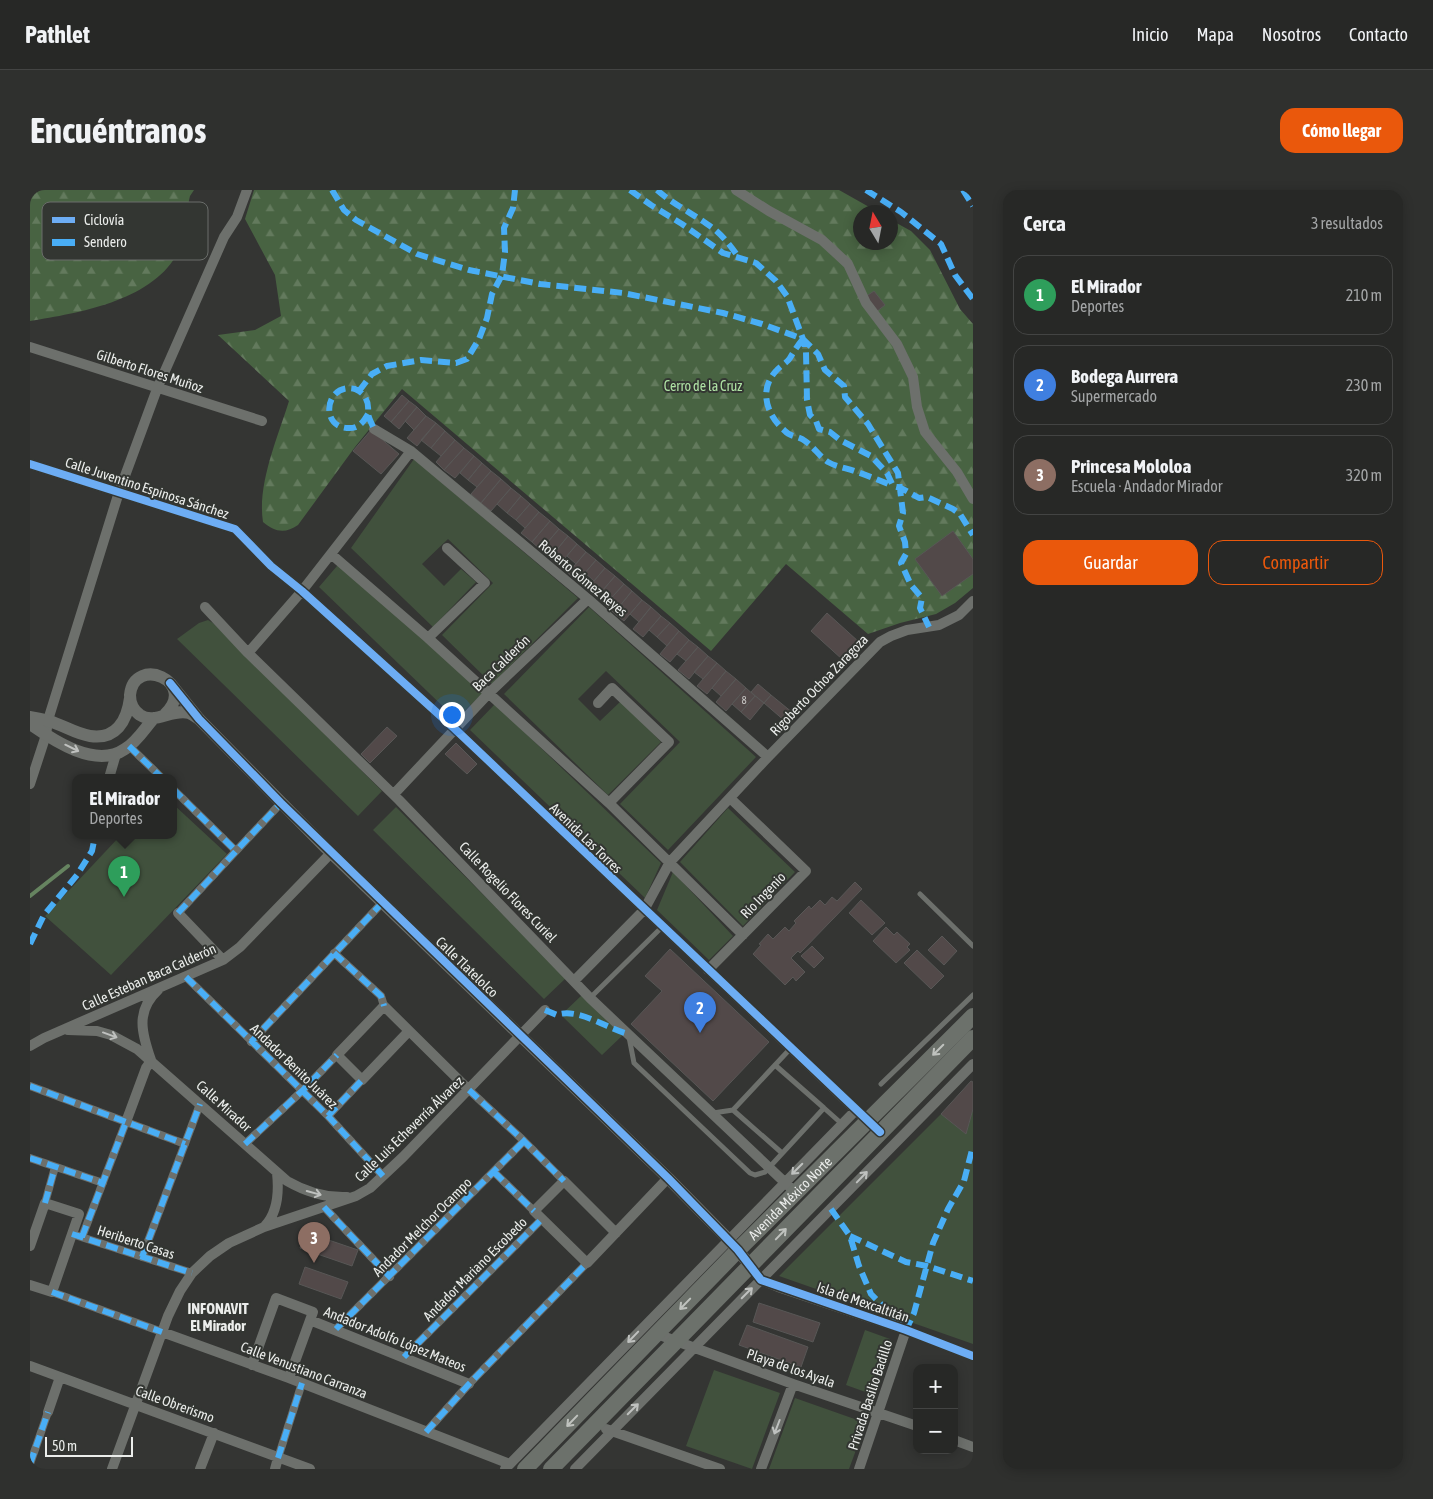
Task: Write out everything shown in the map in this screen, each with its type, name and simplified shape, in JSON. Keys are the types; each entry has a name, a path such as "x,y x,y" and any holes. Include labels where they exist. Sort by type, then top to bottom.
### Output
{"main road":[{"name":"Avenida México Norte","path":"513,1467 657,1334 733,1245 862,1115 973,1016"},
{"name":"Avenida México Norte","path":"551,1469 973,1038"}],"street":[{"path":"30,784 119,492 157,389 220,246 237,217 247,190"},
{"path":"736,190 768,211 822,240 848,264 866,303 897,344 913,377 917,406 925,432 956,472 973,499"},
{"name":"Gilberto Flores Muñoz","path":"30,348 262,421"},
{"name":"Roberto Gómez Reyes","path":"374,429 411,451 588,599 768,757"},
{"path":"248,654 302,591 411,451"},
{"name":"Calle Juventino Espinosa Sánchez","path":"30,464 235,529 271,566"},
{"path":"428,638 484,583 447,548"},
{"path":"331,554 428,638 609,803 743,935"},
{"name":"Avenida Las Torres","path":"271,566 302,591 455,729 790,1049 880,1132"},
{"name":"Baca Calderón","path":"394,794 489,693 588,599"},
{"name":"Rigoberto Ochoa Zaragoza","path":"574,981 644,910 670,862 768,757 880,642 907,630 939,625 959,615 973,601"},
{"name":"Calle Rogelio Flores Curiel","path":"205,607 248,654 394,794 590,998 790,1187"},
{"path":"30,717 48,720 89,736 102,736 121,725 126,719 133,684 144,676 151,674 165,678 170,683 174,696 170,710 159,716 129,746 116,754 98,757 88,755 46,735 30,724"},
{"name":"Calle Tlatelolco","path":"170,683 199,719 281,803 382,903 668,1178 750,1265"},
{"path":"598,703 612,688 669,742 609,803"},
{"path":"130,698 131,704 143,716 189,713 199,719"},
{"path":"129,746 158,774"},
{"path":"110,774 116,754"},
{"path":"177,793 236,851"},
{"name":"Río Ingenio","path":"708,970 806,871 730,798"},
{"path":"223,960 178,913 281,803"},
{"name":"Calle Esteban Baca Calderón","path":"30,1046 165,984 186,977 223,960 240,947 331,853"},
{"path":"252,1042 382,903"},
{"path":"334,953 380,996 384,1006 408,1032 524,1142 616,1233"},
{"name":"Andador Benito Juárez","path":"186,977 328,1116 383,1176"},
{"path":"52,1292 102,1183 146,1068 151,1061 142,1026 143,1012 148,1001 165,984"},
{"path":"245,1144 302,1091 384,1006"},
{"name":"Calle Luis Echeverría Álvarez","path":"112,1469 162,1332 180,1291 192,1273 210,1256 229,1243 264,1227 356,1196 370,1188 546,1010"},
{"name":"Calle Mirador","path":"62,1030 97,1031 127,1042 277,1173 299,1188 338,1197 356,1196"},
{"path":"328,1116 408,1032"},
{"path":"337,1055 362,1080"},
{"path":"575,1469 973,1064"},
{"path":"30,1086 185,1144"},
{"path":"142,1257 200,1104"},
{"name":"Avenida México Norte","path":"790,1187 842,1124 862,1115"},
{"name":"Andador Melchor Ocampo","path":"336,1329 524,1142"},
{"path":"30,1158 102,1183"},
{"path":"30,1246 46,1203 55,1167"},
{"path":"494,1172 587,1262"},
{"path":"264,1227 271,1220 278,1196 277,1173"},
{"path":"426,1432 469,1384 668,1178"},
{"path":"534,1210 564,1181"},
{"path":"46,1203 79,1214 77,1236"},
{"path":"324,1207 390,1277"},
{"name":"Andador Mariano Escobedo","path":"404,1357 542,1219"},
{"name":"Heriberto Casas","path":"77,1236 192,1273"},
{"name":"Avenida México Norte","path":"513,1467 733,1245"},
{"path":"750,1265 761,1280"},
{"name":"Isla de Mexcaltitán","path":"761,1280 906,1330 973,1356"},
{"name":"Calle Venustiano Carranza","path":"30,1285 289,1378 513,1467"},
{"path":"252,1365 276,1298 314,1312 289,1378"},
{"name":"Andador Adolfo López Mateos","path":"310,1320 469,1384"},
{"name":"Privada Basilio Badillo","path":"859,1469 906,1330"},
{"name":"Playa de los Ayala","path":"657,1334 793,1384 913,1425"},
{"name":"Calle Obrerismo","path":"30,1366 310,1469"},
{"path":"30,1464 60,1377"},
{"path":"275,1469 302,1383"},
{"path":"761,1469 793,1384"},
{"path":"594,1425 720,1469"},
{"path":"200,1469 214,1433"},
{"path":"958,1441 973,1447"}],"lane":[{"path":"920,894 973,946"},
{"path":"590,998 663,926"},
{"path":"881,1084 973,994"},
{"path":"628,1034 634,1063 755,1176 769,1168 824,1108"},
{"path":"713,1113 733,1110 790,1049"},
{"path":"776,1065 842,1124"},
{"path":"733,1110 782,1153"}],"green space":[{"path":"30,190 194,190 189,202 42,202 42,260 173,260 149,284 131,294 91,309 30,321"},
{"name":"Cerro de la Cruz","path":"254,190 839,190 866,205 853,205 853,250 898,250 898,224 911,231 930,250 960,309 973,324 973,588 955,603 936,614 900,623 868,634 786,564 711,651 402,389 355,447 298,525 284,531 272,528 263,522 263,492 270,461 289,401 218,335 255,330 281,316 275,275 245,219"},
{"path":"414,459 578,598 492,684 442,635 493,583 448,539 422,564 444,586 461,569 476,582 433,627 351,548"},
{"path":"343,559 483,693 456,719 319,587"},
{"path":"589,607 756,757 668,850 620,804 680,742 606,671 578,699 600,721 621,701 661,742 608,795 504,694"},
{"path":"208,620 382,791 358,816 177,639 199,623"},
{"path":"495,704 661,863 645,898 470,730"},
{"path":"396,807 566,978 544,999 373,830"},
{"path":"177,808 227,854 111,975 45,916 117,839 177,839"},
{"path":"728,808 795,872 743,926 680,862"},
{"path":"673,872 733,936 709,960 657,910"},
{"path":"582,995 623,1035 602,1055 561,1015"},
{"path":"973,1109 973,1344 779,1276 941,1114 966,1134"},
{"path":"865,1330 890,1339 871,1394 846,1385"},
{"path":"714,1370 780,1393 752,1469 686,1446"},
{"path":"795,1398 866,1423 849,1469 769,1469"}],"building":[{"path":"874,291 885,305 876,312 865,297"},
{"path":"402,395 409,401 391,422 384,416"},
{"path":"409,401 417,407 399,429 391,422"},
{"path":"417,407 426,416 414,430 405,421"},
{"path":"426,416 436,423 417,446 407,438"},
{"path":"436,423 445,431 431,448 421,440"},
{"path":"371,430 399,454 381,474 353,451"},
{"path":"445,431 455,440 441,456 431,448"},
{"path":"455,440 464,448 444,470 436,462"},
{"path":"464,448 474,456 455,478 444,470"},
{"path":"474,456 482,463 468,480 460,473"},
{"path":"482,463 491,471 477,487 468,480"},
{"path":"491,471 501,479 481,503 471,494"},
{"path":"501,479 511,488 491,511 481,503"},
{"path":"511,488 521,496 507,513 497,504"},
{"path":"521,496 530,504 516,520 507,513"},
{"path":"530,504 539,512 525,528 516,520"},
{"path":"539,512 550,521 532,542 521,533"},
{"path":"550,521 559,529 541,550 532,542"},
{"path":"559,529 568,536 555,552 546,544"},
{"path":"953,531 973,559 973,574 942,596 915,559"},
{"path":"568,536 577,544 564,559 555,552"},
{"path":"577,544 586,552 576,564 567,556"},
{"path":"586,552 596,560 578,581 568,573"},
{"path":"596,560 605,568 594,581 585,573"},
{"path":"605,568 615,576 597,597 587,589"},
{"path":"615,576 624,584 612,597 603,590"},
{"path":"624,584 632,591 614,613 605,605"},
{"path":"632,591 642,600 624,621 614,613"},
{"path":"642,600 651,607 639,622 630,614"},
{"path":"651,607 661,616 643,637 633,629"},
{"path":"827,613 859,642 843,660 811,631"},
{"path":"661,616 670,623 657,637 649,630"},
{"path":"670,623 679,631 667,646 657,637"},
{"path":"679,631 689,640 670,662 660,654"},
{"path":"689,640 698,647 686,661 677,654"},
{"path":"698,647 708,656 689,679 678,670"},
{"path":"708,656 717,663 703,679 694,672"},
{"path":"717,663 726,671 707,694 697,686"},
{"path":"726,671 736,679 721,696 712,688"},
{"path":"736,679 746,688 726,711 716,702"},
{"path":"758,684 771,695 764,703 751,692"},
{"path":"746,688 755,696 741,712 732,704"},
{"path":"771,695 793,713 786,722 764,703"},
{"path":"755,696 764,703 750,720 741,712"},
{"path":"387,727 397,736 370,763 361,754"},
{"path":"456,743 477,764 467,774 445,754"},
{"path":"855,882 862,889 800,953 798,951 791,958 805,972 796,981 793,977 785,985 753,954 768,934 773,939 785,927 789,931 796,923 794,921 809,906 811,909 820,900 825,905 832,897 837,901"},
{"path":"861,900 885,923 872,935 849,913"},
{"path":"886,927 894,935 897,932 910,944 907,947 910,950 896,963 873,941"},
{"path":"942,936 957,951 944,965 928,950"},
{"path":"812,946 824,958 814,968 801,956"},
{"path":"670,949 769,1042 713,1101 631,1024 662,991 645,976"},
{"path":"917,950 944,976 931,989 904,963"},
{"path":"971,1081 973,1082 973,1109 966,1134 941,1114"},
{"path":"305,1232 358,1250 352,1266 300,1248"},
{"path":"305,1267 348,1282 341,1299 299,1284"},
{"path":"759,1303 820,1323 813,1342 753,1322"},
{"path":"747,1325 808,1347 801,1367 739,1345"}],"waterway":[{"path":"30,896 68,866"}],"marked path":[{"path":"332,190 344,210 356,220 417,254 469,270 540,284 623,293 723,313 762,324 803,339 818,354 825,370 844,386 845,397 868,424 898,473 903,513 899,526 905,542 906,554 901,563 911,585 922,598 920,608 929,627"},
{"path":"359,391 372,374 387,366 421,360 456,363 467,359 479,339 487,318 492,294 502,275 505,252 504,228 513,208 515,190"},
{"path":"630,190 723,253 756,263 776,281 787,296 803,339 806,352 807,400 810,415 816,421 819,429 830,432 840,440 871,456 887,473 893,486 901,488 919,498 927,497 953,509 960,514 973,535"},
{"path":"657,190 716,231 739,258"},
{"path":"866,190 901,212 941,244 955,275 973,299"},
{"path":"963,190 973,206"},
{"path":"803,339 789,360 770,378 766,394 769,410 773,418 787,433 805,441 828,462 893,486"},
{"path":"368,414 360,425 354,428 338,425 332,420 330,413 332,398 338,392 345,389 359,391 367,401 368,404 368,414 368,416 374,429"},
{"path":"129,746 158,774"},
{"path":"177,793 236,851"},
{"path":"178,913 281,803"},
{"path":"30,944 44,915 77,875 92,851 94,839"},
{"path":"251,1042 382,903"},
{"path":"334,953 381,996 384,1006"},
{"path":"186,977 328,1116 383,1176"},
{"path":"545,1010 557,1015 565,1013 583,1016 628,1034"},
{"path":"245,1144 302,1091 337,1055"},
{"path":"328,1116 362,1080"},
{"path":"30,1086 185,1144"},
{"path":"469,1090 564,1181"},
{"path":"142,1257 200,1104"},
{"path":"82,1237 126,1122"},
{"path":"336,1329 524,1141"},
{"path":"831,1209 850,1236 859,1266 871,1294 906,1330 914,1313 933,1243 948,1209 964,1181 973,1146"},
{"path":"30,1158 103,1183"},
{"path":"45,1203 55,1167"},
{"path":"494,1172 534,1211"},
{"path":"324,1207 390,1277"},
{"path":"404,1357 542,1219"},
{"path":"72,1234 192,1273"},
{"path":"850,1236 906,1262 927,1266 973,1281"},
{"path":"426,1432 469,1384 587,1263"},
{"path":"52,1292 162,1332"},
{"path":"278,1458 302,1383"},
{"path":"30,1464 48,1412"}],"cycle path":[{"path":"30,464 235,529 271,566 302,591 455,729 880,1132"},
{"path":"170,683 199,719 281,803 668,1178 738,1250 761,1280 906,1330 973,1356"}],"place":[{"name":"El Mirador","path":"124,897"},
{"name":"Bodega Aurrera","path":"700,1033"},
{"name":"Princesa Mololoa","path":"314,1263"}],"district":[{"name":"INFONAVIT El Mirador","path":"218,1316"}]}
